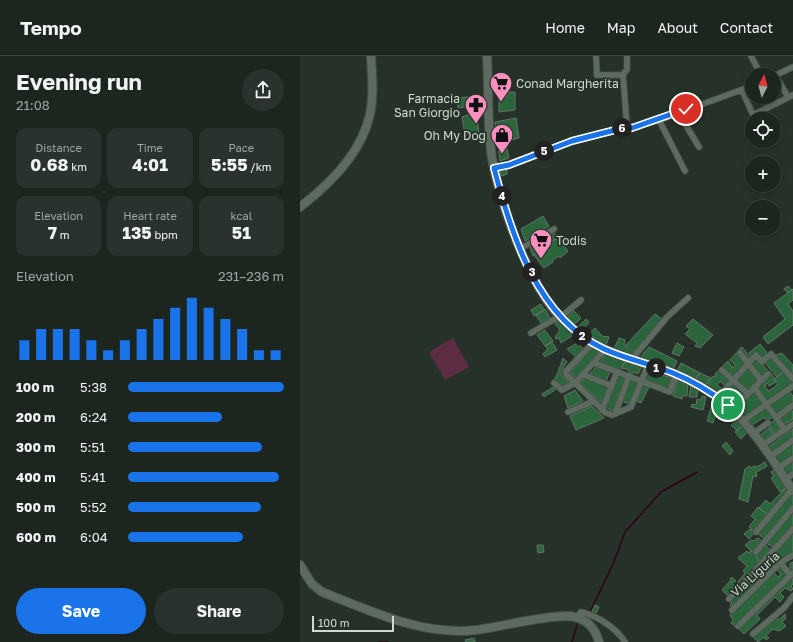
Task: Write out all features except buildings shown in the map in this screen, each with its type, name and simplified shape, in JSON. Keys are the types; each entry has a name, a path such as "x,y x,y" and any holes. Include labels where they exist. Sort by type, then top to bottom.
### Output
{"street":[{"path":"300,208 335,175 360,142 370,114 372,56"},
{"path":"487,56 489,125 494,168 520,249 546,299 561,317 578,333 592,343 605,350 676,375 718,397 744,420 793,490 756,532"},
{"path":"596,56 597,75 623,75"},
{"path":"627,56 627,69 623,75 627,127"},
{"path":"751,56 757,68"},
{"path":"781,73 793,67"},
{"path":"742,90 753,115 791,96 781,84"},
{"path":"494,168 509,165 572,141 627,127 632,128 659,120 745,89"},
{"path":"678,112 699,147"},
{"path":"659,120 685,172"},
{"path":"520,249 554,229"},
{"path":"632,360 667,317 688,298"},
{"path":"531,333 561,317 581,300"},
{"path":"592,343 566,371 566,374 606,413 614,414 631,407 648,365"},
{"path":"554,383 562,390 575,383 605,350"},
{"path":"740,353 761,380"},
{"path":"718,397 756,355 762,362 771,354 793,379"},
{"path":"594,363 670,392 676,375"},
{"path":"722,370 747,393"},
{"path":"602,410 617,372"},
{"path":"584,374 612,386"},
{"path":"733,409 747,393 768,374"},
{"path":"614,414 629,376"},
{"path":"754,387 785,430"},
{"path":"744,420 766,404 792,389"},
{"path":"568,412 594,401"},
{"path":"776,418 792,406"},
{"path":"754,433 768,423"},
{"path":"763,446 793,424"},
{"path":"770,457 793,440"},
{"path":"778,468 793,458"},
{"path":"786,479 793,474"},
{"path":"756,552 793,508"},
{"path":"728,599 793,529"},
{"path":"738,626 791,574 773,552"},
{"name":"Via Liguria","path":"732,610 781,563 793,555"},
{"path":"300,565 312,584 322,592 410,624 429,629 451,631 475,630 563,616 577,617 593,629 599,642"},
{"path":"753,634 785,607 793,596"},
{"path":"577,617 581,612 597,618 607,624 625,642"}],"shaded area":[{"path":"453,338 469,367 445,380 429,352"}],"waterway":[{"path":"591,610 613,564 625,532 661,492 697,472"},
{"path":"572,642 577,625"},
{"path":"379,642 388,642"}],"place":[{"name":"Conad Margherita","path":"501,102"},
{"name":"Farmacia San Giorgio","path":"476,124"},
{"name":"Oh My Dog","path":"502,154"},
{"name":"Todis","path":"541,260"}],"route":[{"path":"686,109 659,120 632,128 627,127 572,141 509,165 494,168 516,240 546,299 559,315 578,333 605,350 673,373 712,393 728,405"}]}
